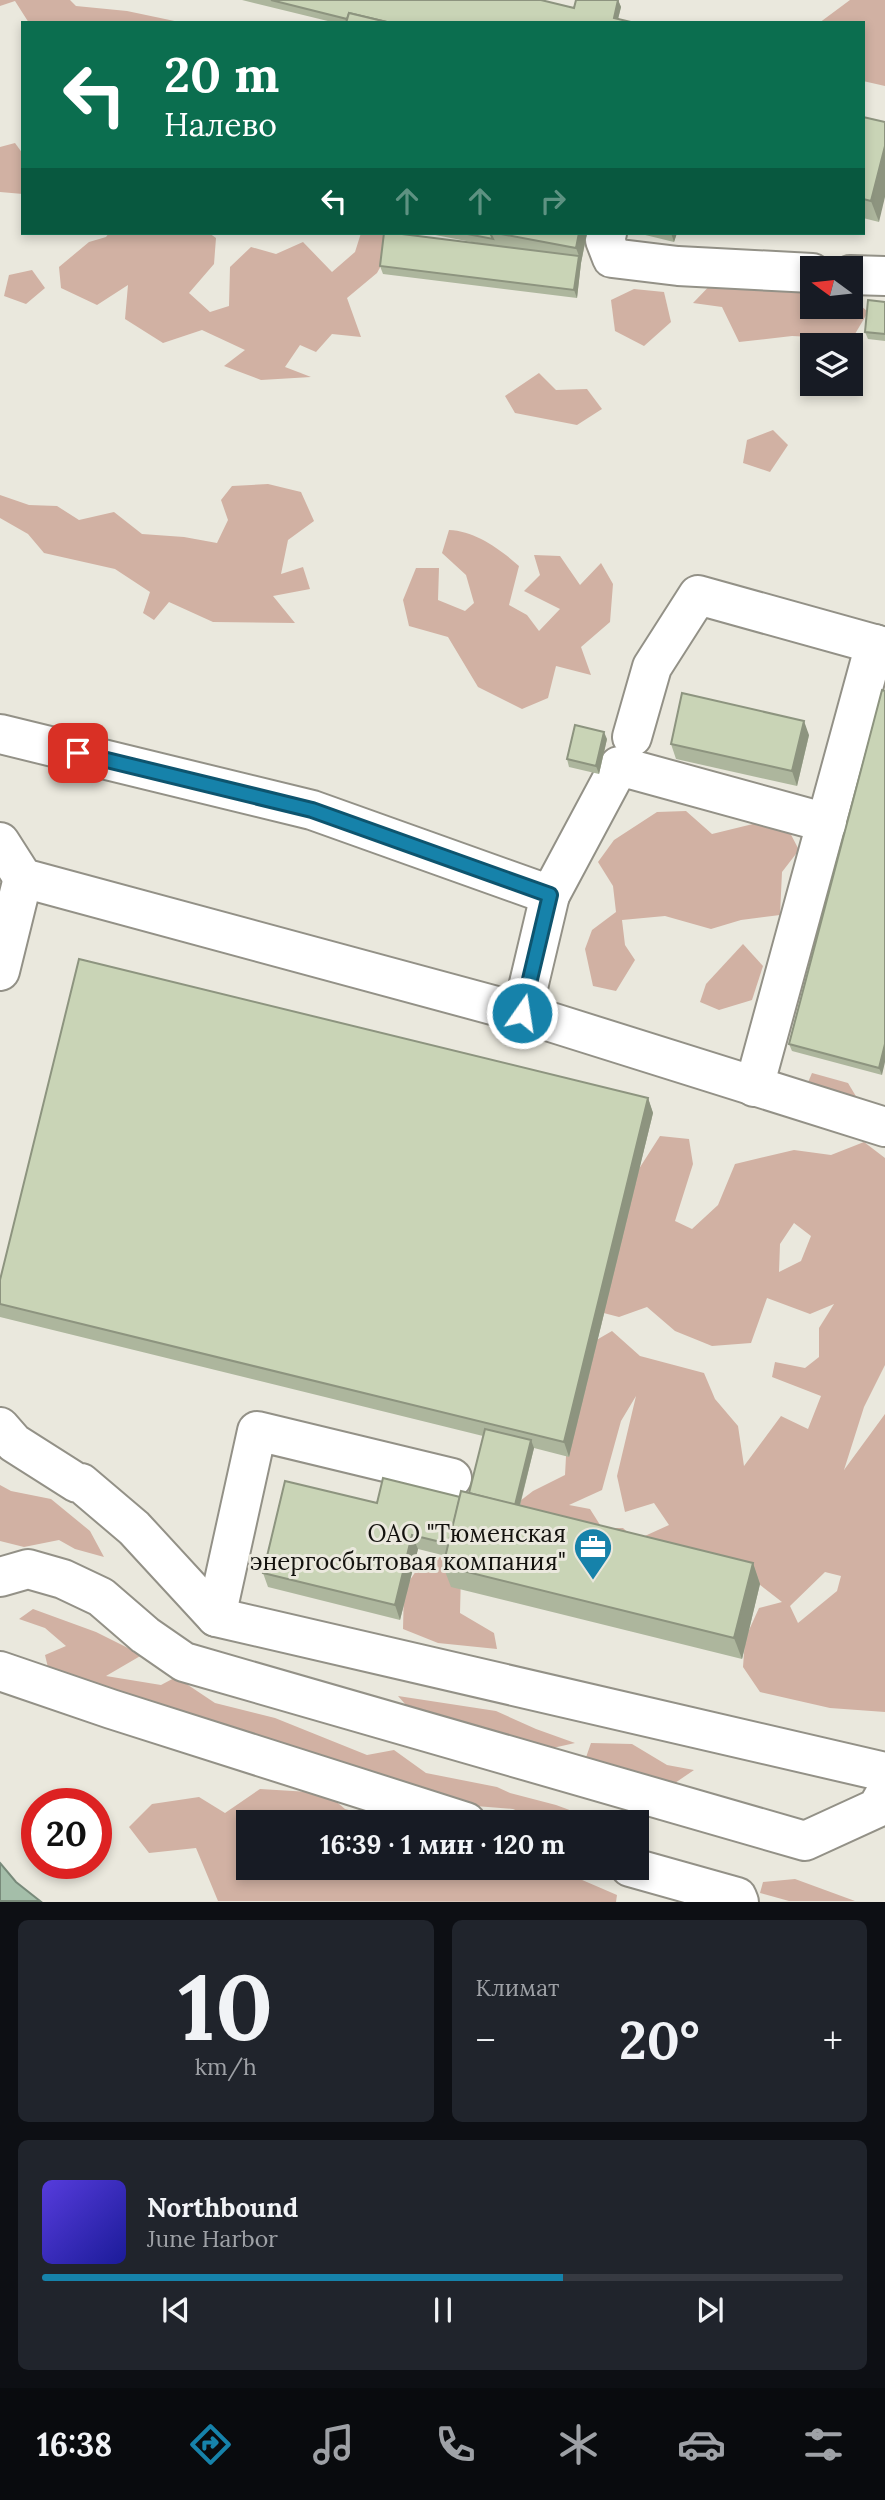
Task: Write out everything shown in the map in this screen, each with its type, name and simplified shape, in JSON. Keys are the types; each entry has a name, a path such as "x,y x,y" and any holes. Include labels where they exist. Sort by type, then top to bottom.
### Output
{"lane":[{"path":"606,235 605,240 612,258 678,266 800,272"},
{"path":"863,275 885,276"},
{"path":"632,737 652,667 698,595 880,646 827,823 754,1087"},
{"path":"0,734 312,810 550,895"},
{"path":"522,1013 550,895 619,766 827,823"},
{"path":"0,842 23,878 522,1013 885,1127"},
{"path":"0,971 23,878"},
{"path":"0,1427 14,1443 81,1483 134,1528 216,1617 885,1772"},
{"path":"216,1617 257,1431 452,1478"},
{"path":"0,1577 28,1569 63,1579 101,1597 145,1635 184,1662 805,1841 877,1808 885,1794"},
{"path":"0,1671 428,1810"},
{"path":"649,1872 744,1900"}],"shaded area":[{"path":"0,0 70,0 76,6 127,11 174,21 28,21 15,1 0,6"},
{"path":"850,0 885,0 885,86 865,81 865,21 822,21"},
{"path":"15,143 21,151 21,194 0,192 0,147"},
{"path":"212,235 216,238 214,264 189,293 210,312 229,306 230,267 251,247 276,254 303,242 332,272 355,252 360,235 398,235 377,273 347,298 361,337 332,334 316,352 300,345 285,367 311,377 261,380 224,366 245,350 202,330 163,343 125,319 128,285 97,305 61,288 59,267 89,242 106,237"},
{"path":"32,270 45,288 26,304 4,296 9,275"},
{"path":"719,276 800,287 800,319 863,319 863,308 868,312 856,333 800,333 800,336 739,342 722,307 693,303"},
{"path":"634,289 664,292 671,322 644,346 615,331 611,300"},
{"path":"539,373 556,390 587,389 602,409 577,425 515,413 505,396"},
{"path":"773,430 788,445 770,472 743,463 747,440"},
{"path":"268,484 301,492 314,521 288,540 281,574 303,567 310,589 273,596 295,623 213,622 169,602 154,620 143,613 150,592 115,569 44,553 28,534 0,518 0,495 29,505 57,506 79,520 114,512 142,534 217,543 228,520 221,500 232,486"},
{"path":"449,530 487,542 519,566 509,605 527,615 539,631 560,609 524,591 540,575 534,555 560,556 580,585 601,563 613,584 610,622 581,647 591,675 556,666 548,698 522,709 478,687 448,637 409,626 403,600 416,568 439,568 438,600 465,611 474,603 466,575 442,553"},
{"path":"686,811 712,834 757,823 787,827 799,850 782,872 780,915 741,920 711,929 665,916 622,920 625,945 635,960 616,991 593,986 585,949 592,930 616,912 613,886 598,862 614,840 657,812"},
{"path":"743,944 763,966 752,1000 719,1010 700,1002 706,984"},
{"path":"812,1073 848,1083 857,1098 801,1099"},
{"path":"660,1136 689,1139 693,1164 675,1221 692,1229 718,1205 735,1164 794,1150 831,1155 864,1142 885,1158 885,1365 864,1407 844,1470 885,1414 885,1712 830,1708 760,1692 743,1667 745,1639 759,1608 782,1602 750,1577 507,1511 533,1491 565,1475 567,1438 593,1342 612,1331 640,1356 704,1373 715,1399 738,1426 744,1466 781,1416 808,1429 821,1396 772,1377 775,1362 805,1368 819,1357 819,1328 834,1304 810,1314 767,1298 751,1343 712,1346 675,1331 647,1307 619,1317 592,1310 635,1175","holes":["794,1223 811,1236 801,1261 779,1272 780,1244","636,1396 617,1476 625,1512 654,1503 669,1525 636,1540 623,1528 602,1528 590,1509 569,1505 602,1490 621,1421","825,1572 841,1576 837,1591 798,1623 790,1606"]},
{"path":"0,1485 11,1491 51,1499 90,1531 104,1557 75,1549 59,1540 24,1547 0,1541"},
{"path":"448,1555 461,1573 460,1613 494,1633 497,1649 438,1643 403,1629 404,1589 422,1562"},
{"path":"33,1609 96,1632 142,1655 106,1676 161,1685 176,1677 215,1703 275,1718 367,1755 394,1750 426,1773 497,1787 570,1810 515,1810 463,1805 380,1781 318,1754 243,1730 216,1732 50,1676 45,1655 66,1646 45,1628 19,1619"},
{"path":"398,1696 496,1711 575,1743 526,1754 481,1727 413,1713"},
{"path":"591,1743 632,1744 667,1765 694,1770 672,1785 583,1766"},
{"path":"260,1789 326,1793 349,1810 236,1810 236,1880 582,1880 617,1895 616,1902 218,1901 196,1848 149,1853 129,1827 152,1804 199,1797 225,1813"},
{"path":"0,1863 16,1882 40,1901 0,1901"},
{"path":"795,1879 855,1901 789,1901 760,1893 763,1882"}],"building":[{"path":"271,0 541,0 574,8 576,0 618,0 614,18 627,21 383,21 349,13 347,19"},
{"path":"349,13 383,21 347,21"},
{"path":"865,117 885,122 885,146 871,201 865,200"},
{"path":"384,235 410,235 579,256 574,290 380,266"},
{"path":"472,235 491,235 493,239"},
{"path":"507,235 579,235 576,248"},
{"path":"868,300 885,302 885,334 865,332"},
{"path":"882,690 885,691 885,1044 879,1068 789,1044"},
{"path":"682,693 804,721 792,771 671,744"},
{"path":"575,725 604,732 596,766 567,759"},
{"path":"79,959 648,1098 564,1442 0,1304 0,1280"},
{"path":"485,1429 531,1440 515,1505 469,1493"},
{"path":"383,1478 460,1497 449,1544 412,1535 395,1605 263,1573 285,1481 377,1503"},
{"path":"461,1491 753,1563 734,1638 443,1566"}],"place":[{"name":"ОАО \"Тюменская энергосбытовая компания\"","path":"593,1581"}],"route":[{"path":"78,753 312,810 550,895 522,1013"}]}
